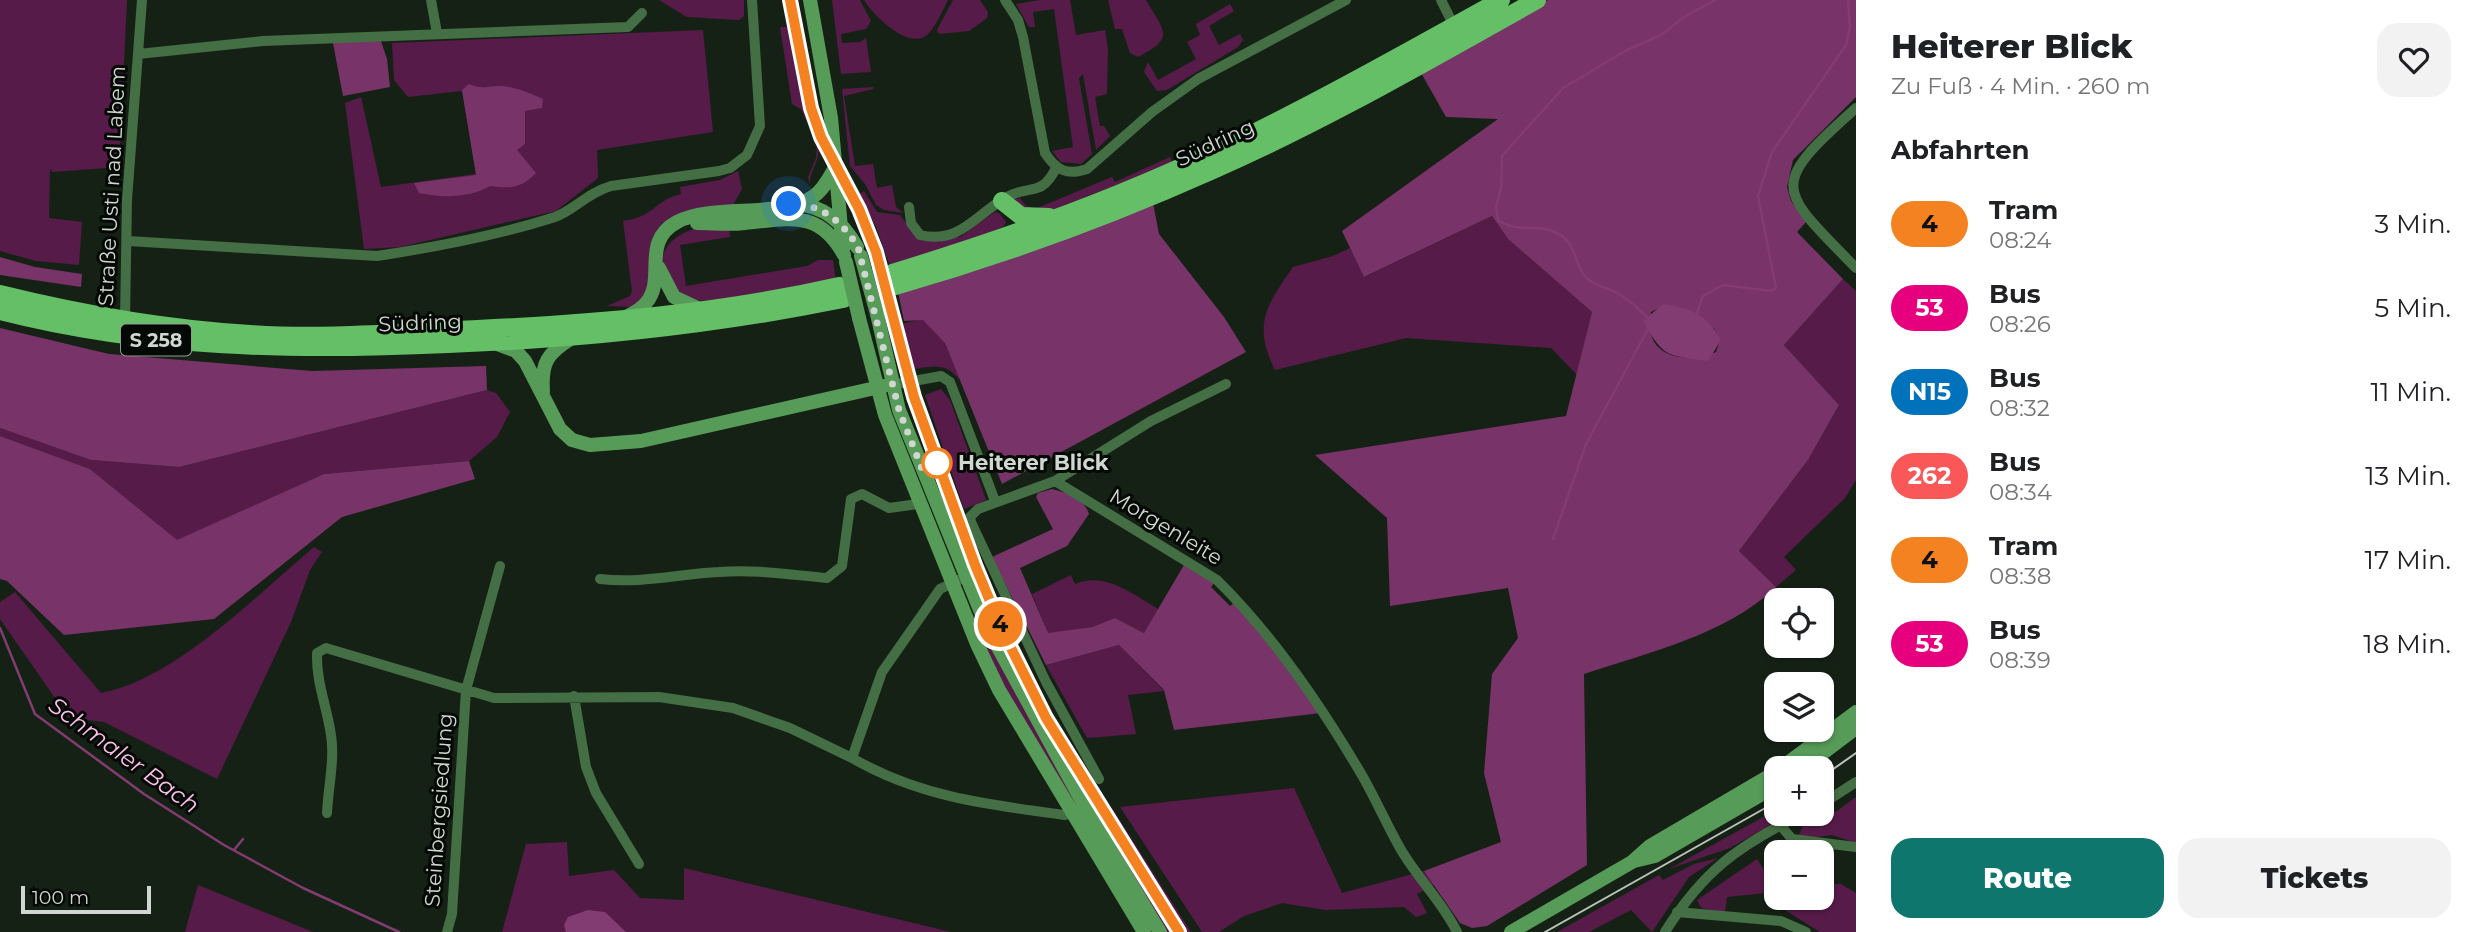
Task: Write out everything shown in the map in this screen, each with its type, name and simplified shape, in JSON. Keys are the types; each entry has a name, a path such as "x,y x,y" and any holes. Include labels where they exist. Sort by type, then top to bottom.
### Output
{"main road":[{"path":"810,0 813,30 819,42"},
{"path":"818,0 821,29 819,42 845,258 876,388 918,504 1048,743 1160,932"},
{"name":"Südring","path":"1501,0 1351,84 1209,154 1066,214 894,280 1012,251 1215,169 1350,103 1537,0"},
{"path":"620,320 640,308 650,297 655,283 656,248 661,238 676,223 704,215 789,204 815,196 836,166"},
{"path":"999,203 1021,216 1066,214"},
{"path":"972,249 993,236 1004,224 999,203"},
{"path":"789,204 811,206 842,219 860,252 877,314 891,385 999,690 1144,932"},
{"path":"704,311 674,297 662,280 659,258 662,248 673,233 688,224 733,224 789,218 829,227 842,219"},
{"path":"816,224 832,236 845,258"},
{"name":"Südring","path":"0,294 125,319 200,330 312,335 620,320 841,293 722,323 572,338 313,349 199,345 73,327 0,311"},
{"path":"545,403 542,372 545,358 572,338"},
{"path":"492,342 521,356 553,419 572,440 590,445 641,441 891,385"},
{"path":"1797,756 1856,712"},
{"path":"1818,756 1856,728"},
{"path":"1511,932 1633,862 1650,846 1764,779"},
{"path":"1633,862 1656,856 1764,793"}],"street":[{"name":"Straße Usti nad Labem","path":"125,319 127,200 142,0"},
{"path":"431,0 438,33"},
{"path":"128,241 377,256 559,216 592,192 611,186 730,168 753,147 760,126 752,0"},
{"path":"1005,0 1018,20 1023,37 1042,144 1056,168 1066,173 1087,169 1152,111 1198,79 1346,0"},
{"path":"1441,0 1454,26"},
{"name":"Straße Usti nad Labem","path":"138,54 263,41 628,27 642,13"},
{"path":"1856,108 1801,160 1792,187 1800,209 1856,268"},
{"path":"909,207 914,230 928,237 959,233 1014,194 1036,190 1051,178 1056,168"},
{"path":"891,385 940,376 950,382 995,501"},
{"path":"1099,779 1046,682 971,522 973,513 995,501 1055,481 1151,421 1226,384"},
{"name":"Morgenleite","path":"1055,481 1217,580 1237,600 1305,686 1364,779 1401,850 1433,890 1457,932"},
{"path":"600,579 636,581 720,572 760,571 827,578 842,566 851,499 862,494 889,508 918,504"},
{"name":"Steinbergsiedlung","path":"447,932 452,914 466,690 500,566"},
{"path":"852,758 882,673 940,589 958,580"},
{"name":"Steinbergsiedlung","path":"327,813 332,738 320,691 317,662 321,650 326,648 494,698 524,700 574,696 659,697 733,708 790,728 912,788 988,805 1065,816 1073,813"},
{"path":"574,696 586,767 596,793 639,864"},
{"path":"1834,796 1856,782"},
{"path":"1665,932 1706,876 1719,864 1778,826"},
{"path":"1781,826 1792,839 1856,847"},
{"path":"1678,912 1781,921 1807,932"}],"shaded area":[{"path":"0,0 127,0 119,167 53,172 50,169 49,218 82,222 79,265 36,261 0,251"},
{"path":"659,0 744,0 744,16 739,20 687,17"},
{"path":"832,0 860,0 871,21 866,29 841,34 842,43 860,42 866,38 871,72 841,74"},
{"path":"864,0 948,0 928,34 912,38 902,35 883,22"},
{"path":"953,0 980,0 988,12 987,18 969,31 939,34 937,30"},
{"path":"1040,0 1070,0 1076,35 1105,30 1108,49 1107,94 1095,97 1100,126 1104,126 1110,136 1096,150 1083,74 1079,78 1092,154 1081,164 1061,162 1052,151 1073,147 1054,9 1033,12 1035,27 1029,27 1016,4"},
{"path":"1108,0 1146,0 1161,27 1162,39 1138,57 1130,53 1122,29 1115,29"},
{"path":"1548,0 1856,0 1856,97 1793,160 1787,187 1791,201 1806,222 1797,232 1843,279 1784,345 1839,405 1808,460 1739,551 1776,587 1764,588 1764,597 1756,604 1710,630 1584,674 1587,865 1487,926 1472,928 1460,923 1424,871 1501,842 1484,773 1492,674 1518,638 1508,588 1390,606 1387,518 1315,455 1566,416 1592,312 1508,239 1492,216 1364,277 1342,231 1498,119 1446,117 1420,71","holes":["1659,308 1714,328 1720,340 1716,352 1703,356 1691,358 1668,354 1659,348 1653,339 1650,327 1651,312"]},
{"path":"1230,4 1234,11 1209,26 1219,45 1240,34 1243,40 1238,47 1167,90 1157,91 1144,72 1148,62 1158,80 1196,59 1187,42 1200,35 1196,24"},
{"path":"780,27 792,27 809,105 804,111 819,149 810,187 808,177 816,158 817,144 801,109 792,104"},
{"path":"703,30 713,132 597,150 598,178 556,211 400,247 364,249 345,103 361,97 381,187 476,174 462,91 408,97 394,80 392,43"},
{"path":"379,35 387,59 390,87 343,96 333,43"},
{"path":"469,84 480,87 509,87 543,99 542,108 525,111 525,144 517,150 536,173 526,182 515,186 490,186 456,196 419,193 414,183 476,175 462,90"},
{"path":"873,87 844,96 855,166 873,164 877,188 892,185 896,207 904,213 884,210 876,205 865,184 850,166 842,89"},
{"path":"1170,157 1173,163 1034,217 1011,200 1020,198 1026,206 1035,209 1112,177 1115,182"},
{"path":"738,171 742,189 733,205 670,223 651,282 636,307 607,306 630,296 632,291 623,221 642,216 681,194 680,187 720,180"},
{"path":"864,191 877,212 900,215 918,239 960,237 995,212 1006,222 993,232 891,269 876,227 859,194"},
{"path":"1153,203 1159,234 1224,317 1246,352 1002,484 945,343 923,320 904,321 898,292"},
{"path":"1492,216 1508,239 1592,312 1577,375 1551,348 1406,338 1275,370 1264,340 1264,327 1270,304 1293,267 1333,256 1350,248 1365,277"},
{"path":"705,227 729,229 730,237 680,245 686,286 807,266 818,260 833,260 836,281 717,301 685,300 665,273 664,255 667,247 680,235"},
{"path":"0,257 35,267 82,274 81,287 0,275"},
{"path":"1843,279 1856,291 1856,480 1845,498 1784,557 1796,570 1776,587 1739,551 1808,460 1839,405 1784,345"},
{"path":"1663,304 1698,314 1716,331 1721,340 1708,361 1668,353 1656,342 1643,321"},
{"path":"923,319 945,342 960,380 944,368 934,366 913,369 901,324"},
{"path":"0,328 109,354 312,371 486,366 487,390 179,467 91,460 0,428"},
{"path":"941,389 950,400 986,500 964,509 925,395"},
{"path":"487,390 496,393 510,412 497,437 469,461 324,474 177,541 90,469 0,436 0,428 91,460 179,467"},
{"path":"0,436 90,469 177,540 324,474 469,461 475,479 342,517 214,619 64,635 7,581 0,579"},
{"path":"1052,489 1079,500 1089,514 1067,546 1020,568 1048,633 1092,627 1115,618 1144,633 1184,565 1215,582 1211,587 1230,606 1236,601 1321,713 1174,730 1164,690 1119,645 1046,665 992,557 1053,529 1036,497 1038,493"},
{"path":"945,491 1012,651 1051,729 1094,804 1090,805 987,615 936,494"},
{"path":"314,547 322,552 310,570 291,622 217,779 104,722 69,718 0,619 0,602 15,592 101,693 129,685 185,654 241,611"},
{"path":"1071,575 1075,584 1098,580 1119,586 1160,610 1144,633 1115,618 1092,627 1048,634 1032,594"},
{"path":"971,611 1083,814 1080,816 1006,691"},
{"path":"1119,645 1164,691 1128,695 1136,734 1087,738 1046,665"},
{"path":"1294,788 1342,893 1424,871 1434,885 1417,894 1427,913 1416,917 1404,907 1325,910 1282,903 1244,916 1219,932 1202,932 1120,807"},
{"path":"1856,797 1856,843 1832,835 1809,838 1799,835 1803,826 1834,826 1834,812"},
{"path":"1108,808 1112,808 1191,932 1187,932"},
{"path":"1099,811 1176,932 1166,932 1094,814"},
{"path":"1764,817 1764,826 1768,826 1730,848 1669,869"},
{"path":"567,842 569,876 614,870 640,898 684,900 684,868 951,932 502,932 526,844"},
{"path":"1718,858 1689,877 1652,932 1631,910 1589,932 1557,932 1659,875 1663,880 1694,864"},
{"path":"1757,859 1764,870 1764,893 1727,897 1725,913 1701,908 1697,900"},
{"path":"1834,884 1841,884 1856,893 1856,932 1820,932 1786,910 1834,910"},
{"path":"198,885 313,932 185,932"},
{"path":"588,910 605,912 626,932 566,932 564,925 568,917"}],"waterway":[{"path":"1647,317 1621,295 1587,279 1570,244 1558,234 1549,230 1511,226 1498,220 1496,207 1501,188 1502,156 1563,88 1625,51 1661,35 1684,17 1715,0"},
{"path":"1697,313 1703,296 1723,285 1771,291 1776,288 1758,196 1772,152 1846,45 1850,27 1848,0"},
{"path":"1553,539 1586,444 1648,329"},
{"name":"Schmaler Bach","path":"0,628 35,714 144,794 224,845 303,888 399,932"},
{"name":"Schmaler Bach","path":"234,850 243,839"}],"tunnel":[{"path":"839,286 892,273"},
{"path":"843,299 895,286"}],"tram line":[{"name":"4","path":"790,0 811,108 821,137 859,209 876,252 914,397 965,543 1002,630 1046,718 1071,763 1179,932"},
{"path":"795,0 816,106 835,154 871,223 881,250 915,382 970,541 1006,628 1049,715 1184,932"},
{"path":"1834,769 1856,753"},
{"path":"1545,932 1764,809"}],"place":[{"name":"Heiterer Blick","path":"937,463"}],"route":[{"path":"789,204 811,206 827,213 840,223 858,247 899,410 924,474 937,463"}]}
